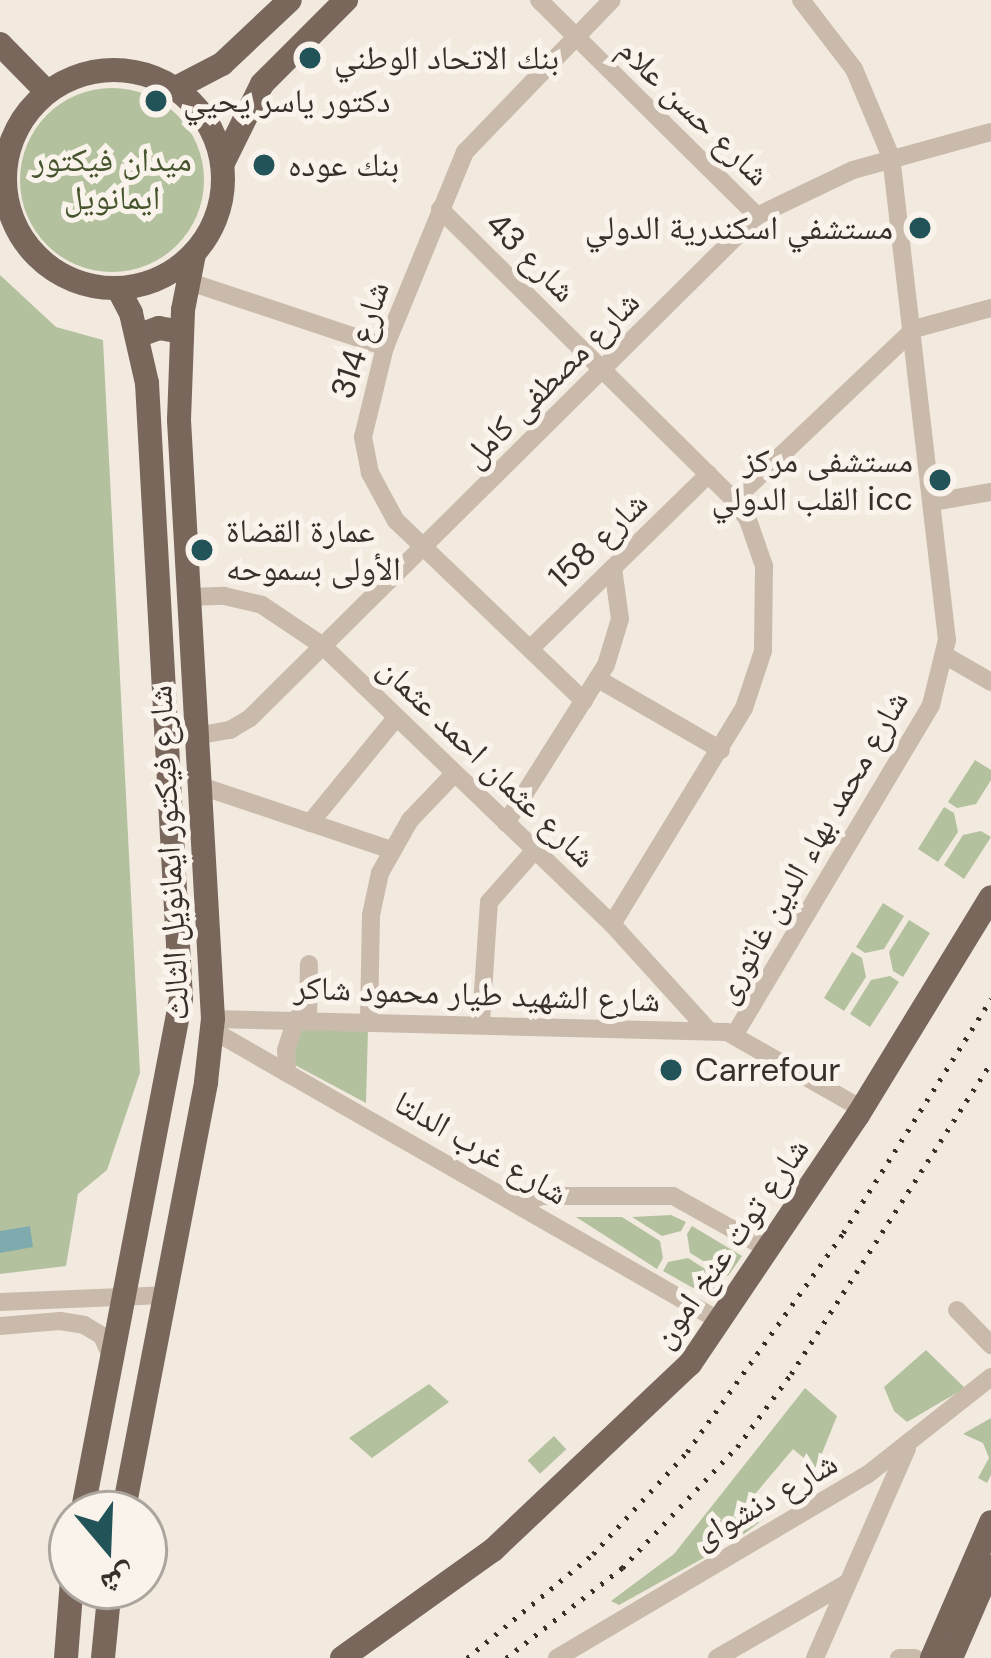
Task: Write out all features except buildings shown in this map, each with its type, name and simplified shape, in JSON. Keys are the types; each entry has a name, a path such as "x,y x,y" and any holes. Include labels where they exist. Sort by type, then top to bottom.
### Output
{"main road":[{"path":"176,88 202,79 290,0"},
{"path":"223,163 211,127 176,88 133,71 77,76 31,107 5,148 5,213 37,258 61,275 118,289 167,275 194,254 217,219 223,163 248,103 346,0"},
{"path":"0,44 47,92"},
{"path":"241,48 244,72 269,76"},
{"name":"شارع فيكتور ايمانويل الثالث","path":"127,1490 212,1025 179,420 182,332 194,254"},
{"name":"شارع فيكتور ايمانويل الثالث","path":"87,1490 115,1366 181,999 147,383 137,337 118,289"},
{"path":"137,337 159,328 182,332"},
{"name":"شارع توت عنخ امون","path":"342,1658 493,1550 682,1373 862,1109 991,897"},
{"path":"932,1658 991,1522"},
{"path":"951,1658 991,1566"},
{"path":"66,1658 70,1610"},
{"path":"104,1657 108,1610"}],"street":[{"name":"شارع حسن علام","path":"539,0 757,216"},
{"name":"شارع 314","path":"584,701 386,506 365,456 364,419 385,347 440,209 475,139 612,0"},
{"name":"شارع محمد بهاء الدين غاتورى","path":"735,1034 901,759 940,684 946,656 914,329 891,157 854,70 801,0"},
{"name":"شارع مصطفى كامل","path":"196,736 244,723 757,216 891,157 991,131"},
{"name":"شارع 43","path":"440,209 734,500 758,542 766,620 755,680 721,750 612,924"},
{"path":"187,281 385,347"},
{"path":"734,500 914,329 991,308"},
{"name":"شارع 158","path":"530,649 709,474"},
{"path":"933,502 991,492"},
{"path":"506,823 598,679 620,619 613,568"},
{"name":"شارع عثمان احمد عثمان","path":"188,597 224,596 262,605 323,646 612,924 709,1031"},
{"path":"946,656 991,682"},
{"path":"598,679 721,750"},
{"path":"310,823 396,718"},
{"path":"369,1019 371,915 391,850 454,773"},
{"path":"198,785 391,850"},
{"path":"481,1022 490,902 535,850"},
{"path":"287,1073 288,1040 302,1019 309,964"},
{"name":"شارع الشهيد طيار محمود شاكر","path":"212,1025 369,1019 735,1034 862,1109"},
{"name":"شارع غرب الدلتا","path":"212,1025 719,1322"},
{"path":"519,1204 542,1196 673,1196 768,1249"},
{"path":"0,1302 164,1295"},
{"path":"957,1310 991,1345"},
{"path":"0,1326 60,1321 84,1325 102,1336 115,1366"},
{"name":"شارع دنشواى","path":"569,1654 867,1475 991,1377"},
{"path":"815,1658 909,1443"},
{"path":"717,1658 847,1583"},
{"path":"899,1658 915,1658"}],"green space":[{"name":"ميدان فيكتور ايمانويل","path":"112,88 147,95 177,115 197,145 204,180 197,215 177,245 147,265 112,272 77,265 47,245 27,215 20,180 27,145 47,115 77,95"},
{"path":"0,275 56,327 103,340 140,1073 107,1170 78,1194 66,1266 0,1274"},
{"path":"975,760 991,770 991,780 976,804 957,808 948,802"},
{"path":"944,807 954,813 958,832 938,862 918,849"},
{"path":"981,831 991,837 964,879 944,865 963,835"},
{"path":"883,903 904,916 884,949 865,953 856,947"},
{"path":"909,920 930,933 903,977 893,971 889,952"},
{"path":"852,952 862,958 866,977 844,1011 824,998"},
{"path":"890,976 899,982 870,1027 850,1014 871,980"},
{"path":"304,1027 368,1029 366,1103 295,1065 293,1039"},
{"path":"671,1215 686,1222 681,1231 662,1236 632,1217"},
{"path":"576,1217 622,1217 660,1241 663,1258 657,1269"},
{"path":"692,1226 742,1256 728,1276 690,1253 687,1234"},
{"path":"688,1258 724,1281 711,1298 663,1271 668,1262"},
{"path":"926,1350 965,1388 907,1422 894,1411 884,1387"},
{"path":"429,1384 449,1402 372,1458 349,1438"},
{"path":"805,1388 837,1416 816,1468 793,1449 750,1500 764,1519 744,1534 726,1532 705,1545 709,1555 619,1605 611,1601 674,1554"},
{"path":"991,1418 991,1475 987,1483 978,1478 989,1458 983,1443 963,1434"},
{"path":"554,1436 566,1449 540,1474 528,1461"}],"water":[{"path":"30,1226 33,1247 0,1253 0,1231"}],"railway":[{"path":"467,1658 593,1554 687,1452 843,1233 991,999"},
{"path":"506,1658 622,1568 737,1447 791,1374 991,1063"}],"place":[{"name":"بنك الاتحاد الوطني","path":"310,58"},
{"name":"دكتور ياسر يحيي","path":"156,101"},
{"name":"بنك عوده","path":"264,165"},
{"name":"مستشفي اسكندرية الدولي","path":"920,228"},
{"name":"مستشفى مركز القلب الدولي icc","path":"940,480"},
{"name":"عمارة القضاة الأولى بسموحه","path":"202,550"},
{"name":"Carrefour","path":"671,1070"}]}
